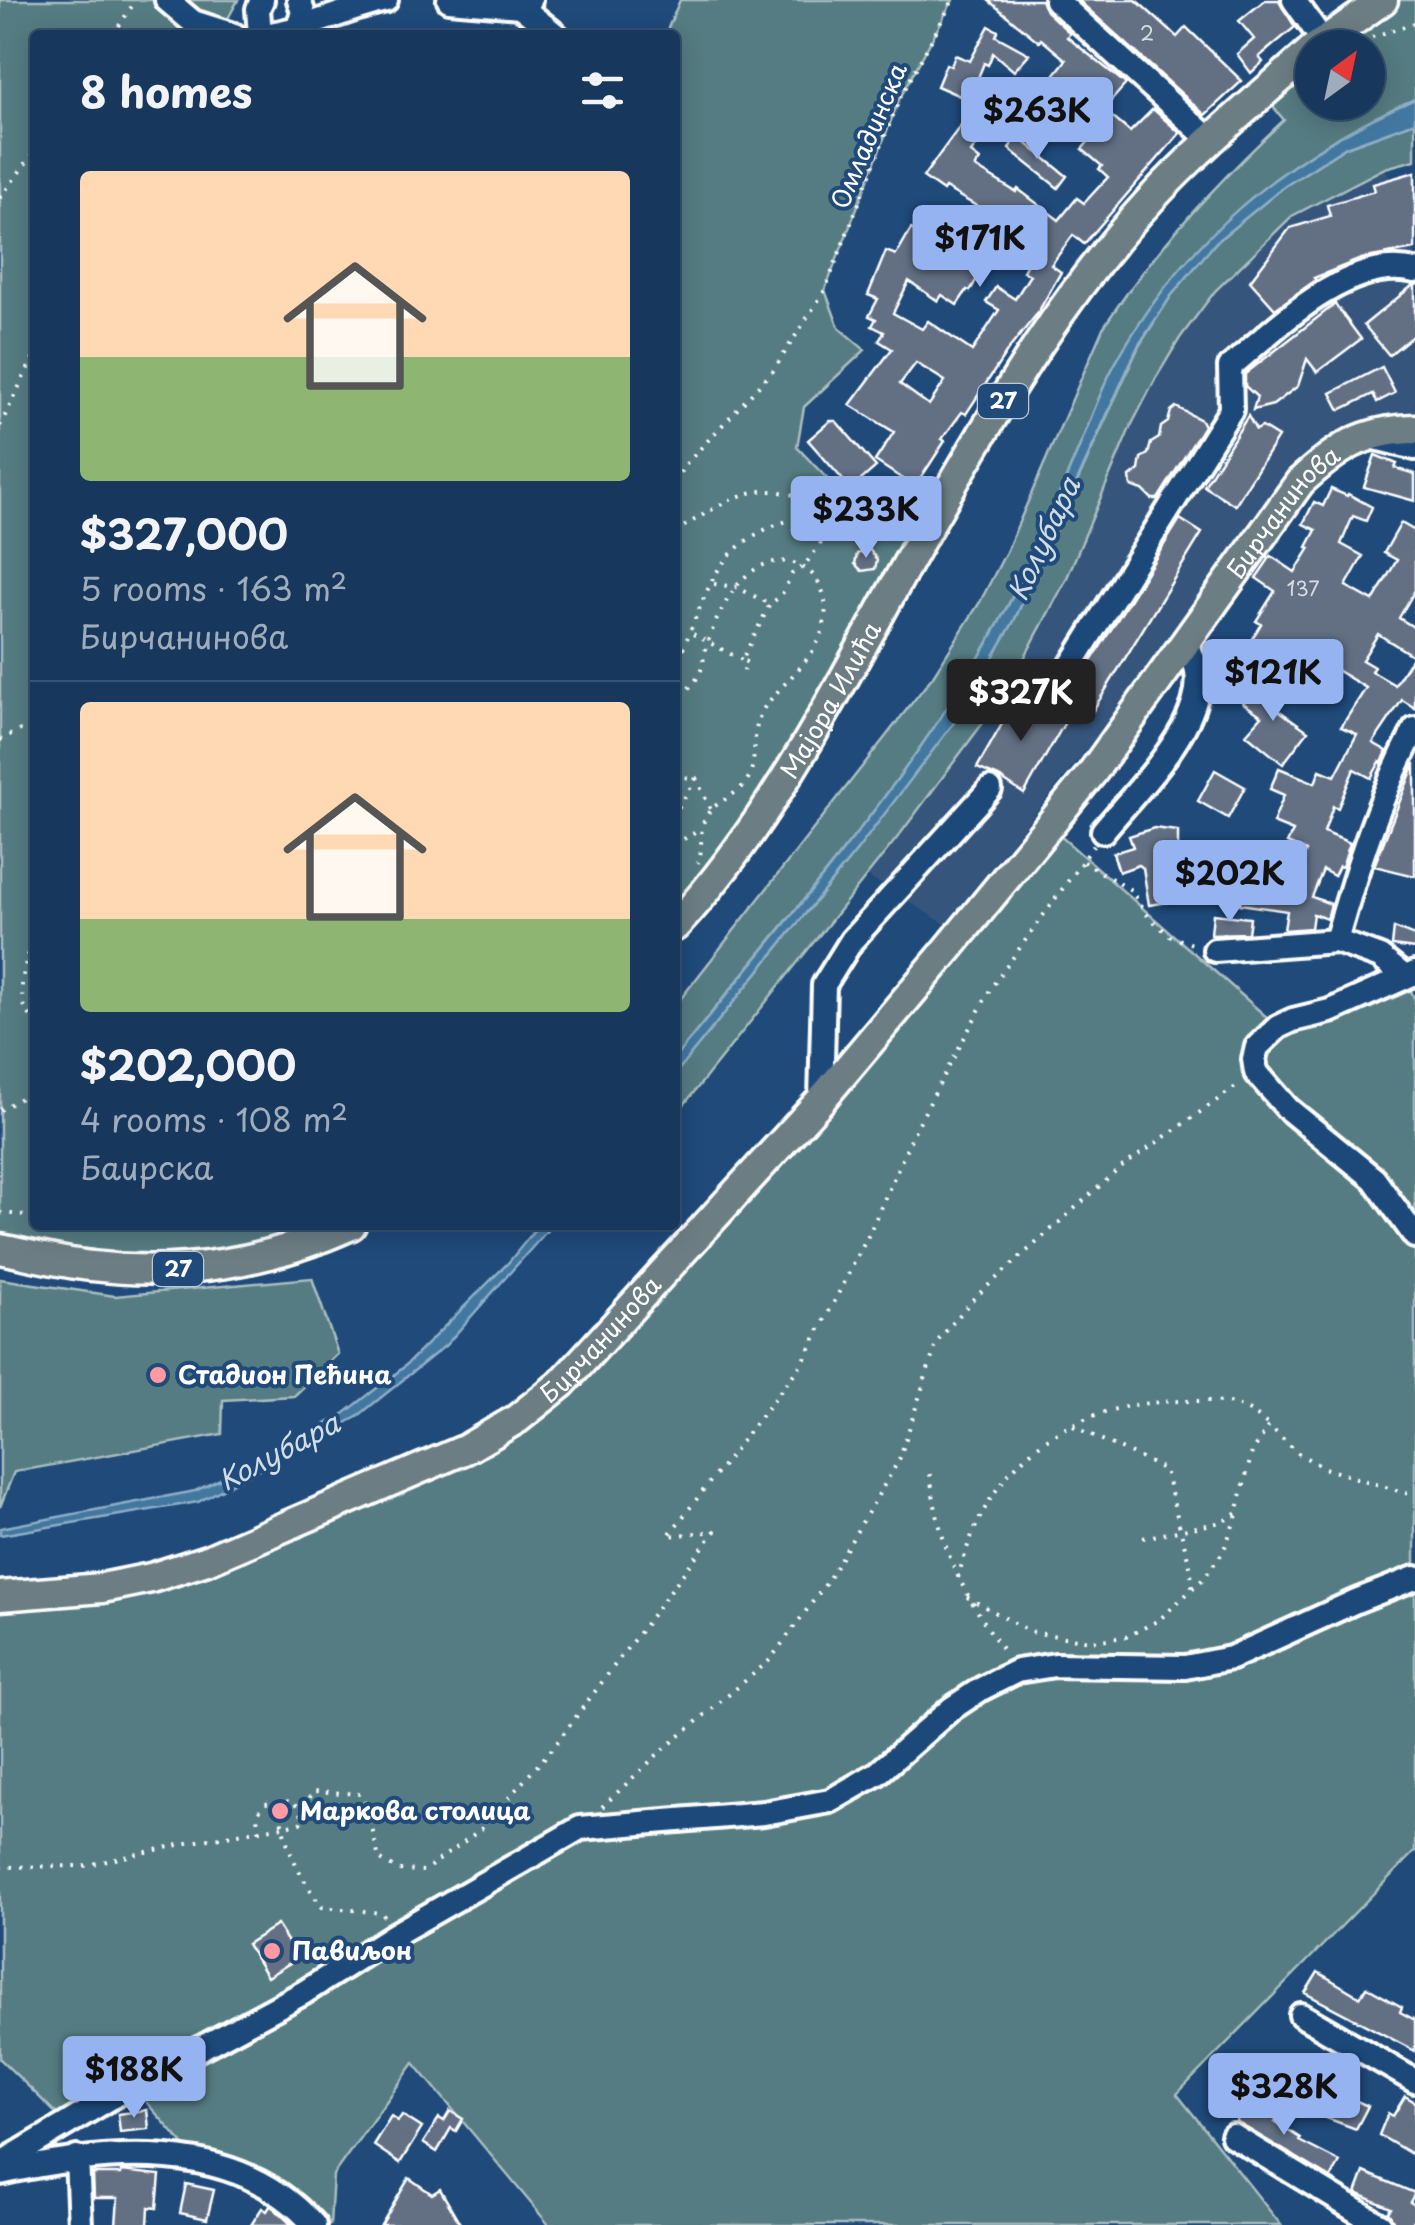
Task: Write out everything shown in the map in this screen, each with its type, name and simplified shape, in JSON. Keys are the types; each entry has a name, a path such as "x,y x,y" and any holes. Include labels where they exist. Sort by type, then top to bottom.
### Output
{"main road":[{"name":"Мајора Илића","path":"1340,30 1383,0"},
{"name":"Мајора Илића","path":"680,920 703,895 767,805 932,518 1026,364 1088,275 1150,200 1210,140 1295,65"},
{"path":"1365,435 1415,429"},
{"name":"Бирчанинова","path":"0,1596 102,1588 207,1560 466,1449 517,1419 562,1382 821,1100 1092,773 1300,482 1343,447 1365,435"},
{"name":"27","path":"0,1249 93,1266 191,1268 273,1253 337,1230"}],"street":[{"path":"167,0 193,22 218,30"},
{"path":"261,30 258,9 262,0"},
{"path":"298,27 303,12 299,0"},
{"path":"284,30 386,0"},
{"path":"449,0 525,3 551,30"},
{"path":"1056,0 1210,140"},
{"path":"1294,0 1309,30"},
{"path":"1053,694 1231,410 1230,367 1342,280 1402,268 1415,271"},
{"name":"Бирчанинова","path":"1365,435 1415,448"},
{"path":"1103,831 1174,746 1189,717 1200,674 1194,656 1184,645"},
{"path":"1336,941 1389,779 1415,729"},
{"path":"821,1100 824,984 852,940 990,789"},
{"path":"1214,950 1336,941 1410,975"},
{"path":"1410,975 1330,1011 1278,1027 1257,1047 1254,1058 1256,1072 1288,1108 1374,1180 1415,1236"},
{"path":"0,2164 132,2085 304,1994 394,1935 580,1828 764,1813 830,1801 878,1772 980,1689 1017,1671 1055,1665 1184,1667 1231,1658 1415,1578"},
{"path":"1301,2014 1415,2081"},
{"path":"1233,2136 1380,2225"},
{"path":"0,2173 77,2158 173,2157 224,2168 286,2198 314,2225"},
{"path":"77,2158 80,2225"}],"path":[{"path":"116,30 136,0"},
{"name":"Омладинска","path":"680,473 774,371 825,290 899,100 953,0"},
{"path":"0,198 30,158"},
{"path":"0,426 30,364"},
{"path":"680,529 754,489 786,491 844,512"},
{"path":"680,657 722,564 746,542 780,524 812,514 873,510 932,518"},
{"path":"742,660 770,604 782,596 792,574 804,566 844,512"},
{"path":"680,699 697,680 708,642 736,587 746,576 771,564 792,562 804,566 822,587 824,627 805,663 766,704 759,717 748,778 740,790 711,810 700,828 680,842"},
{"path":"712,584 736,587 770,604"},
{"path":"691,632 748,663 740,677"},
{"path":"0,740 30,725"},
{"path":"680,778 696,778"},
{"path":"696,778 711,810"},
{"path":"680,805 696,778"},
{"path":"696,870 702,853 700,828"},
{"path":"0,1867 84,1866 301,1824 312,1791 360,1794 368,1810 379,1858 398,1870 424,1871 481,1829 552,1749 715,1531 668,1536 803,1362 869,1234 914,1132 991,988 1103,831"},
{"path":"1083,862 1131,890 1148,916 1170,936 1214,950"},
{"path":"30,955 22,1004 30,1017"},
{"path":"580,1828 656,1755 770,1660 825,1586 898,1460 937,1342 972,1300 1119,1170 1256,1072"},
{"path":"0,1110 30,1093"},
{"path":"0,1214 30,1216"},
{"path":"958,1578 970,1537 990,1498 1018,1462 1042,1440 1128,1406 1240,1404 1298,1453 1324,1468 1415,1496"},
{"path":"1072,1426 1164,1470 1191,1570 1192,1590"},
{"path":"967,1597 1031,1632 1090,1641 1126,1637 1159,1620 1192,1590 1223,1552 1252,1452 1269,1426"},
{"path":"930,1474 936,1521 958,1578 1017,1671"},
{"path":"1142,1538 1222,1522 1237,1513"},
{"path":"258,1831 258,1814 265,1803 294,1801 304,1818"},
{"path":"280,1810 282,1827 310,1891 322,1907 382,1914 394,1935"}],"shaded area":[{"path":"1385,168 1415,221 1415,421 1291,474 1128,698 945,924 867,876 1006,692 1066,580 1130,428 1180,338 1215,291 1292,216"}],"green space":[{"path":"0,0 238,0 222,30 30,30 30,1230 333,1230 207,1264 0,1246"},
{"path":"680,0 953,0 899,100 825,290 839,328 865,350 804,407 797,447 840,492 932,518 833,695 680,919 680,30 667,30"},
{"path":"1383,0 1415,0 1415,99 1385,113 1385,30 1340,30"},
{"path":"1295,66 1295,120 1370,120 1281,175 1242,206 1206,240 1142,319 1109,375 1029,563 974,666 868,818 680,1052 680,1000 933,676 980,602 1007,550 1103,328 1187,218 1284,120 1263,95"},
{"path":"1415,122 1415,160 1385,168 1292,216 1215,291 1180,338 1130,428 1066,580 1006,692 901,833 680,1110 680,1068 858,849 1013,623 1139,346 1171,296 1216,242 1285,186 1346,147"},
{"path":"1049,826 1278,1027 1405,977 1415,1000 1415,1851 1177,2094 1281,2225 549,2225 414,2063 333,2175 330,2225 314,2225 198,2161 132,2086 66,2123 0,2059 0,1596 102,1588 517,1419"},
{"name":"Стадион Пећина","path":"312,1278 338,1354 294,1396 223,1400 222,1434 14,1472 0,1507 0,1279 115,1296"}],"water":[{"name":"Колубара","path":"1415,99 1415,122 1346,147 1285,186 1216,242 1171,296 1138,346 1013,623 959,716 858,849 680,1068 680,1052 869,818 974,666 1029,563 1109,375 1142,319 1206,240 1281,174 1370,120 1385,120 1385,113"},
{"name":"Колубара","path":"535,1230 548,1230 446,1345 357,1417 198,1502 0,1535 0,1528 195,1491 265,1458 345,1413 404,1367 508,1263"}],"building":[{"path":"988,0 1041,0 1046,11 1070,33 1067,37 1126,84 1103,110 1081,90 1054,125 1035,109 1045,98 1040,93 1066,60"},
{"path":"1078,0 1136,0 1177,37 1186,27 1242,81 1205,115"},
{"path":"1265,0 1279,0 1295,27 1259,57 1263,62 1251,73 1237,54 1254,39 1239,21"},
{"path":"989,26 998,31 996,36 1029,54 1014,71 993,53 988,65 984,63 969,100 937,86 946,64 951,66 955,55 970,61"},
{"path":"1153,109 1180,133 1084,244 1073,235 1051,265 1061,272 1037,314 966,414 962,412 942,439 945,441 915,487 875,461 894,432 850,405 892,349 879,341 884,332 872,326 876,319 869,316 878,299 868,295 886,251 896,255 911,229 965,261 978,242 992,252 970,291 957,305 942,295 938,301 909,281 893,313 922,329 928,321 972,351 999,310 986,302 996,287 1015,299 1030,275 1023,271 1037,246 1029,240 1039,227 1016,210 1008,224 923,177 961,125 981,139 971,153 980,160 975,167 1016,192 1018,189 1059,220 1077,198 1084,203 1108,177 1099,169 1102,166 1082,149 1111,116 1130,132","holes":["916,363 945,381 929,405 900,384"]},
{"path":"1016,135 1067,176 1058,188 1009,149"},
{"path":"1415,172 1415,249 1361,259 1314,278 1275,309 1250,281 1290,228 1330,216 1327,205 1375,191 1373,184"},
{"path":"1412,286 1415,334 1389,355 1364,325"},
{"path":"1335,304 1361,339 1317,372 1307,359 1298,386 1273,405 1253,410 1257,397 1245,386 1245,374"},
{"path":"1382,367 1395,393 1377,402 1373,394 1340,410 1331,393"},
{"path":"1176,407 1201,420 1204,426 1158,499 1152,499 1131,486 1130,477 1139,470 1141,458 1159,438 1161,427"},
{"path":"1248,416 1256,430 1262,427 1278,437 1235,505 1204,486"},
{"path":"830,421 836,421 876,467 851,489 808,440"},
{"path":"1375,455 1397,464 1395,468 1415,474 1415,501 1364,487"},
{"path":"1331,489 1372,507 1366,521 1353,516 1341,544 1363,556 1346,586 1373,601 1397,560 1384,553 1401,523 1415,531 1415,590 1399,618 1415,628 1415,708 1402,700 1373,743 1387,751 1382,763 1371,778 1354,769 1338,808 1333,806 1324,832 1350,843 1342,867 1334,876 1323,870 1312,897 1331,904 1327,919 1313,914 1311,928 1284,930 1287,911 1240,904 1244,887 1289,894 1306,851 1287,843 1293,831 1273,823 1284,795 1270,789 1279,768 1315,783 1320,770 1335,776 1357,734 1341,727 1366,688 1333,668 1324,683 1277,655 1264,674 1244,660 1249,653 1245,650 1261,624 1256,621 1275,591 1256,578 1271,556 1295,572 1316,530 1303,524 1314,502 1323,506","holes":["1378,634 1413,656 1395,685 1371,671 1374,667 1362,660"]},
{"path":"1180,519 1202,533 1089,717 1065,703"},
{"path":"869,549 877,560 875,569 862,571 855,564 857,554"},
{"path":"1258,681 1282,696 1274,707 1308,731 1283,764 1246,734 1262,716 1243,703"},
{"path":"1018,696 1065,722 1024,794 977,768"},
{"path":"1415,763 1415,876 1374,866"},
{"path":"1215,770 1245,787 1228,818 1198,801"},
{"path":"1154,828 1178,831 1178,859 1209,858 1209,885 1173,885 1175,901 1149,905 1143,868 1139,865 1119,872 1113,853 1133,847 1129,836"},
{"path":"1213,914 1250,918 1248,933 1211,934"},
{"path":"1394,928 1415,936 1415,949 1392,946"},
{"name":"Павиљон","path":"277,1925 298,1958 267,1977 247,1944"},
{"path":"1318,1972 1360,1997 1366,1987 1402,2007 1400,2012 1415,2020 1415,2051 1305,1993"},
{"path":"1328,2088 1368,2106 1356,2129 1316,2114"},
{"path":"1405,2096 1415,2102 1415,2156 1379,2135 1388,2113 1393,2116"},
{"path":"1251,2098 1278,2116 1275,2122 1299,2141 1340,2162 1331,2178 1236,2122"},
{"path":"147,2110 149,2129 120,2132 118,2114"},
{"path":"450,2111 463,2119 456,2131 451,2128 437,2152 423,2143 439,2118 444,2121"},
{"path":"402,2115 422,2128 400,2163 373,2145 391,2116 398,2121"},
{"path":"121,2171 160,2175 157,2208 149,2207 148,2225 116,2225 118,2198 94,2198 93,2174"},
{"path":"1364,2172 1415,2193 1410,2202 1415,2205 1415,2217 1410,2225 1395,2225 1388,2212 1391,2208 1356,2193"},
{"path":"409,2178 432,2194 440,2189 461,2225 381,2225"},
{"path":"186,2184 214,2190 207,2219 180,2213"},
{"path":"270,2206 292,2225 251,2225 262,2208 267,2211"}],"place":[{"name":"Стадион Пећина","path":"158,1375"},
{"name":"Маркова столица","path":"280,1811"},
{"name":"Павиљон","path":"272,1951"}]}
